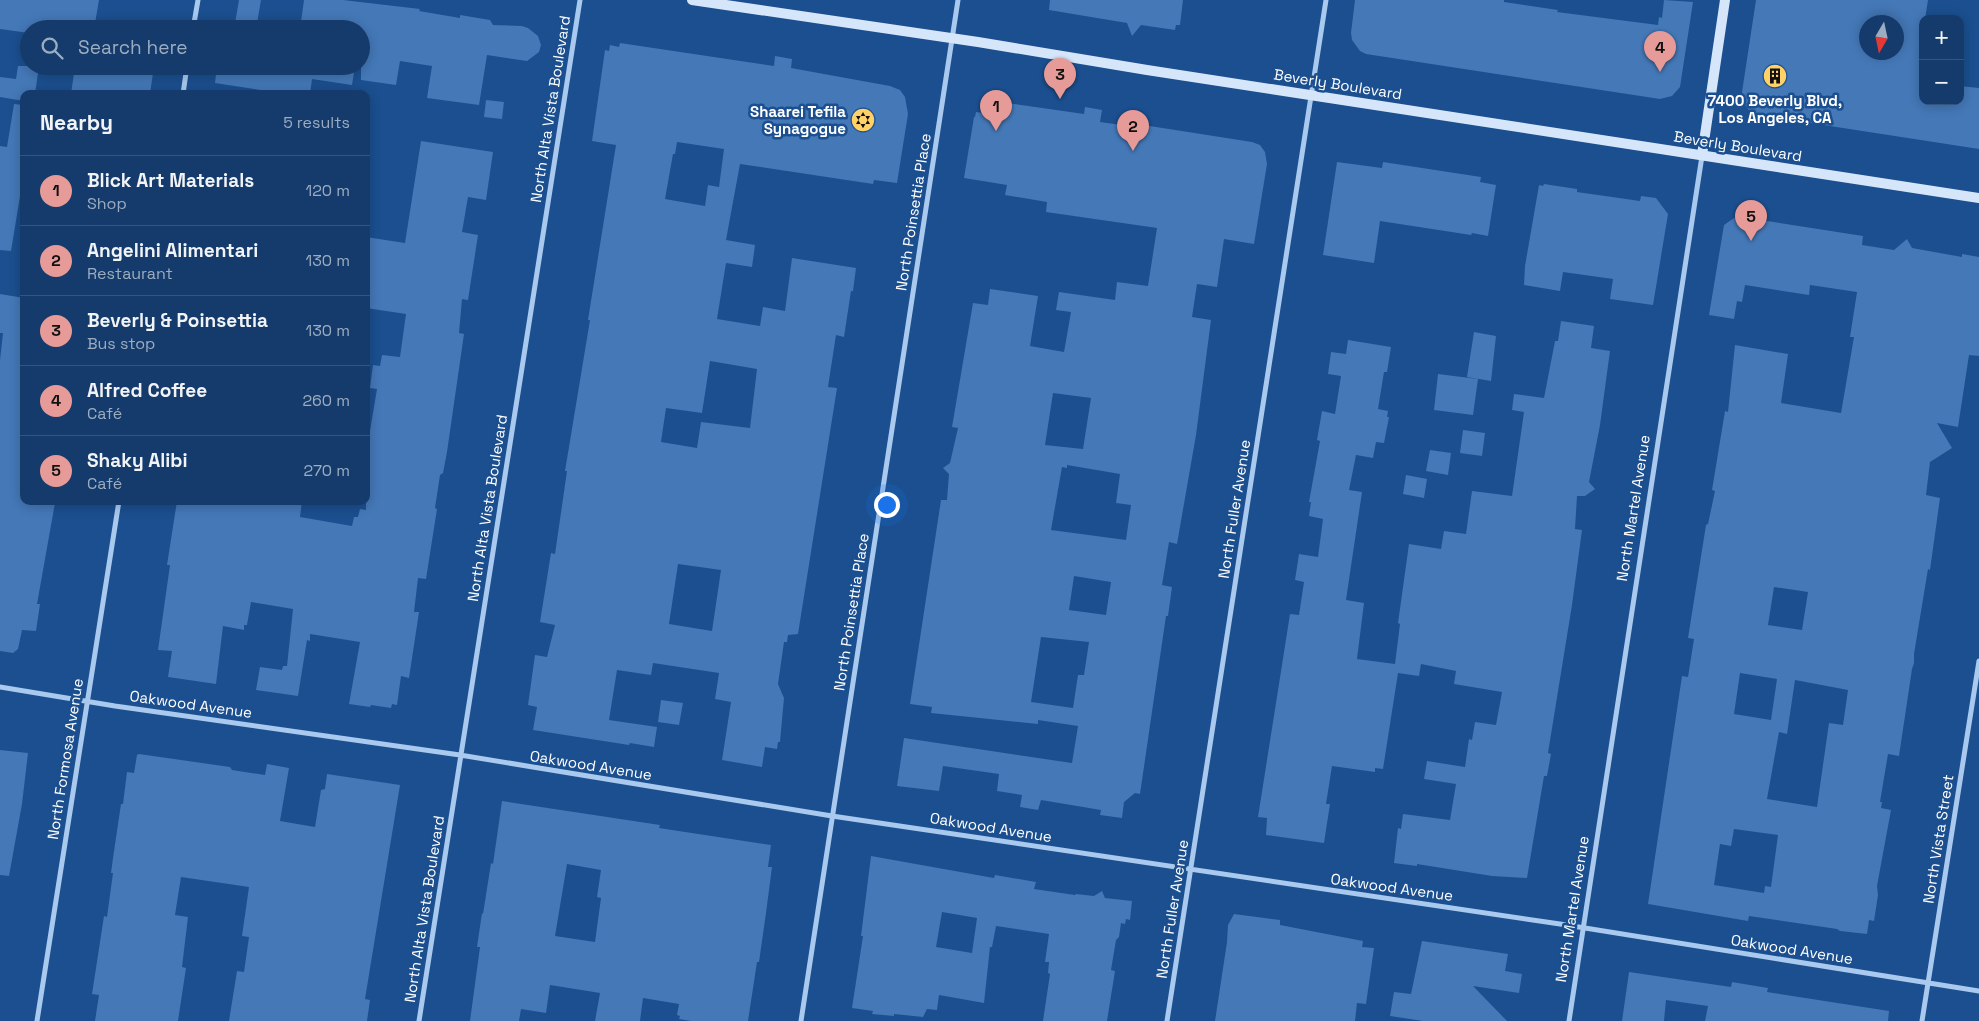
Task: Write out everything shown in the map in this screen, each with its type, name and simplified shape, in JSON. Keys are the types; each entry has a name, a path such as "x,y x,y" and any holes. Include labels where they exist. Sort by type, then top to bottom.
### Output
{"main road":[{"name":"Beverly Boulevard","path":"692,0 1979,198"},
{"name":"North Martel Avenue","path":"1702,155 1725,0"}],"street":[{"path":"195,20 198,0"},
{"name":"North Alta Vista Boulevard","path":"419,1021 580,0"},
{"name":"North Poinsettia Place","path":"800,1021 958,0"},
{"name":"North Fuller Avenue","path":"1167,1021 1326,0"},
{"path":"184,90 186,75"},
{"name":"North Martel Avenue","path":"1569,1021 1702,155"},
{"name":"North Formosa Avenue","path":"37,1021 118,505"},
{"name":"North Vista Street","path":"1922,1021 1979,661"},
{"name":"Oakwood Avenue","path":"0,687 87,702 460,756 832,816 1584,928 1979,991"}],"building":[{"path":"0,0 99,0 96,20 20,20 20,32 0,29"},
{"path":"239,0 261,0 258,20 236,20"},
{"path":"304,0 343,0 420,9 419,11 460,18 460,15 490,20 493,25 522,26 538,36 541,45 539,52 527,61 487,55 479,105 427,98 432,66 400,61 396,85 361,80 361,75 370,75 370,20 301,20"},
{"path":"1050,0 1183,0 1180,25 1176,25 1175,30 1141,25 1132,36 1127,23 1049,10"},
{"path":"1355,0 1504,0 1504,2 1558,10 1557,12 1658,25 1659,17 1662,18 1664,0 1693,2 1680,87 1672,96 1660,99 1366,54 1360,51 1352,40 1351,33"},
{"path":"1756,0 1928,0 1926,15 1919,15 1919,105 1964,105 1964,86 1979,88 1979,149 1759,115 1750,112 1743,102 1742,92"},
{"path":"620,43 774,66 775,56 792,59 791,68 890,86 900,90 905,97 908,114 897,183 874,180 873,184 740,164 726,240 755,245 752,267 726,263 717,319 760,326 763,307 785,311 792,258 856,268 844,337 836,335 828,387 837,388 798,634 788,635 787,642 784,642 778,684 784,698 780,742 778,742 777,749 765,747 762,767 722,760 731,702 715,699 719,673 653,663 651,675 617,670 609,720 657,727 654,747 533,730 537,707 528,705 535,655 547,657 555,625 540,622 551,553 555,554 567,471 565,471 616,145 592,141 605,50 609,51 610,45 619,47","holes":["677,142 724,149 719,187 708,185 705,206 665,199","710,361 757,369 750,428 701,422 697,448 661,442 666,408 702,413","678,564 721,570 712,631 669,624"]},
{"path":"18,66 20,66 20,75 38,75 36,90 20,90 20,100 0,97 0,77 16,79"},
{"path":"74,75 153,75 151,90 72,90"},
{"path":"216,75 354,75 352,85 312,79 311,90 261,90 215,83"},
{"path":"486,100 504,102 502,119 484,117"},
{"path":"994,101 1084,114 1085,107 1102,110 1100,122 1136,127 1137,124 1252,142 1260,145 1265,152 1267,164 1254,244 1224,239 1217,287 1197,284 1192,317 1211,320 1196,435 1177,544 1169,542 1162,585 1172,587 1140,794 1135,793 1124,802 1122,818 1100,815 1101,810 1041,800 1038,810 1020,807 1022,795 997,791 999,774 943,766 939,791 897,786 904,738 1072,763 1078,726 1038,720 1038,724 931,713 932,707 910,704 941,500 947,500 949,474 943,468 950,463 958,428 952,427 973,303 988,305 990,289 1038,296 1030,346 1064,352 1071,312 1056,310 1059,292 1115,300 1117,282 1148,286 1157,228 1046,212 1047,202 1005,195 1007,185 964,178 976,112 992,114","holes":["1053,393 1091,398 1083,449 1045,445","1067,465 1120,474 1116,503 1131,505 1126,540 1051,530 1062,467 1067,468","1074,576 1111,582 1106,615 1069,610","1041,637 1089,642 1084,675 1078,675 1073,708 1031,702"]},
{"path":"14,104 20,105 20,196 11,251 0,250 0,146 7,147"},
{"path":"421,141 493,152 486,200 468,197 462,232 478,235 468,300 462,299 459,333 464,334 447,452 443,473 440,475 435,508 437,509 426,579 418,578 414,612 419,612 409,678 401,676 397,705 392,704 391,708 349,704 360,642 310,634 310,641 307,640 298,696 256,690 260,667 282,670 283,666 287,666 293,609 251,602 247,625 244,625 244,630 223,626 216,684 168,677 172,651 158,650 170,565 167,565 176,505 302,505 300,517 352,526 354,517 358,517 360,509 366,510 366,505 370,505 370,431 377,389 370,388 373,365 380,366 382,355 400,357 406,314 370,309 370,238 405,243"},
{"path":"1337,162 1382,168 1383,162 1481,177 1480,182 1496,185 1488,236 1380,221 1374,263 1323,255"},
{"path":"1544,184 1577,189 1577,192 1640,201 1641,196 1656,198 1668,214 1653,305 1610,299 1613,279 1563,272 1560,291 1524,285 1525,266 1539,185 1543,186"},
{"path":"1742,217 1863,236 1862,245 1894,250 1907,239 1912,248 1962,257 1962,254 1979,257 1979,356 1969,355 1958,427 1937,423 1952,448 1930,462 1926,495 1940,498 1899,756 1888,754 1880,802 1882,802 1881,808 1891,810 1877,886 1878,895 1874,921 1869,920 1867,934 1749,916 1748,921 1648,904 1682,676 1688,677 1694,639 1688,638 1706,525 1708,524 1715,491 1712,490 1725,411 1728,412 1735,345 1788,354 1781,403 1841,413 1854,337 1850,337 1857,292 1810,285 1809,295 1745,285 1742,302 1737,301 1734,319 1709,315 1724,225 1734,218","holes":["1774,587 1808,592 1802,630 1768,625","1740,673 1777,679 1771,720 1734,714","1795,680 1848,690 1843,725 1829,723 1817,807 1767,799 1779,732 1787,734","1734,829 1778,835 1771,887 1765,886 1764,893 1714,885 1720,844 1731,846"]},
{"path":"0,294 20,297 20,505 55,505 37,604 40,604 36,631 22,630 18,649 13,653 0,651 0,360 3,333 0,333"},
{"path":"1561,321 1594,326 1591,348 1610,351 1600,425 1589,482 1595,489 1585,496 1577,496 1575,529 1582,530 1548,753 1551,754 1547,776 1544,776 1527,878 1492,876 1417,864 1417,866 1394,863 1398,828 1401,829 1403,814 1450,820 1456,784 1424,779 1427,761 1465,767 1469,739 1472,740 1475,722 1496,725 1502,692 1454,684 1456,671 1421,664 1419,676 1398,673 1383,769 1375,768 1375,772 1332,766 1326,804 1330,804 1324,843 1266,835 1267,818 1258,817 1290,614 1299,615 1304,582 1295,580 1299,554 1318,557 1323,519 1309,516 1311,502 1309,502 1320,441 1317,440 1322,411 1335,414 1341,376 1328,374 1331,352 1346,354 1348,340 1391,347 1387,372 1384,372 1378,409 1388,411 1387,417 1389,417 1384,443 1376,442 1373,458 1356,455 1349,490 1362,492 1346,600 1364,603 1357,659 1395,664 1400,624 1398,623 1409,544 1441,549 1444,531 1466,534 1472,491 1512,496 1524,412 1512,410 1514,394 1544,398 1555,341 1558,341"},
{"path":"1474,332 1496,336 1491,381 1467,377"},
{"path":"1438,374 1478,379 1473,415 1434,410"},
{"path":"1463,430 1485,433 1482,456 1460,453"},
{"path":"1430,450 1451,453 1448,475 1426,471"},
{"path":"1406,475 1427,479 1424,498 1403,494"},
{"path":"661,700 683,703 679,725 658,722"},
{"path":"0,750 28,753 22,804 9,876 0,875"},
{"path":"137,755 230,767 232,770 265,775 267,764 289,768 280,821 315,827 321,790 325,789 327,774 400,785 365,999 370,1000 367,1021 229,1021 237,971 244,972 249,937 242,936 249,887 181,877 175,915 188,917 182,967 186,968 178,1021 95,1021 99,995 92,994 104,916 107,917 121,804 123,804 127,772 134,773"},
{"path":"502,801 660,825 659,828 771,845 768,867 772,867 766,913 748,1021 691,1021 679,1019 680,1016 677,1015 679,1004 643,998 640,1021 595,1021 600,993 550,985 546,1013 521,1009 519,1021 470,1021 480,947 477,947 491,863 493,864","holes":["567,864 601,870 597,897 601,898 595,942 555,936"]},
{"path":"871,856 994,878 995,875 1036,882 1034,889 1094,896 1102,891 1105,898 1132,901 1130,920 1126,919 1125,924 1121,923 1119,937 1116,940 1111,970 1115,971 1107,1021 1043,1021 1050,974 1048,973 1049,962 1045,962 1049,934 996,926 992,947 990,947 984,1003 939,995 937,1010 927,1009 923,1017 872,1014 873,1011 852,1008 863,936 861,936","holes":["942,912 977,918 972,953 936,947"]},
{"path":"1234,914 1280,920 1280,925 1363,941 1362,947 1374,948 1366,1004 1357,1003 1355,1021 1215,1021 1228,925"},
{"path":"1422,941 1508,954 1505,971 1522,974 1519,993 1473,986 1507,1021 1423,1021 1390,1016 1394,992 1411,994"},
{"path":"1629,972 1731,987 1732,982 1768,988 1767,992 1889,1011 1888,1021 1705,1021 1708,1006 1666,1000 1664,1021 1622,1021"}],"place":[{"name":"Alfred Coffee","path":"1660,72"},
{"name":"7400 Beverly Blvd, Los Angeles, CA","path":"1775,76"},
{"name":"Beverly & Poinsettia","path":"1060,99"},
{"name":"Shaarei Tefila Synagogue","path":"863,120"},
{"name":"Blick Art Materials","path":"996,131"},
{"name":"Angelini Alimentari","path":"1133,151"},
{"name":"Shaky Alibi","path":"1751,241"}]}
